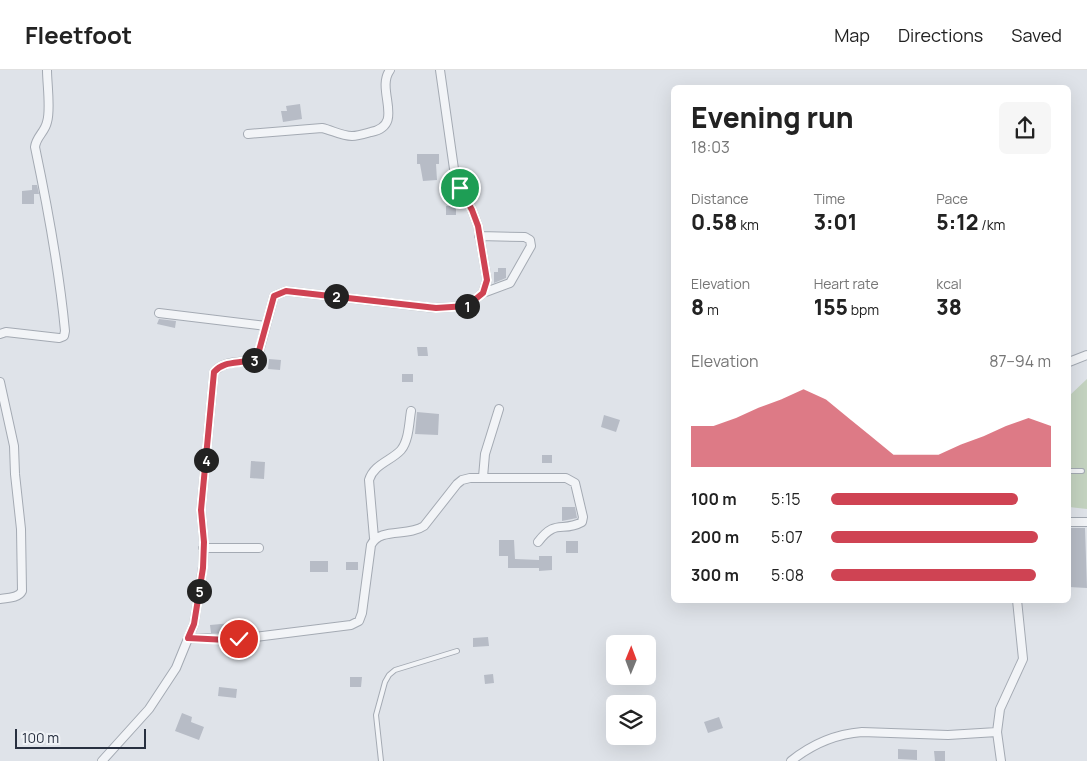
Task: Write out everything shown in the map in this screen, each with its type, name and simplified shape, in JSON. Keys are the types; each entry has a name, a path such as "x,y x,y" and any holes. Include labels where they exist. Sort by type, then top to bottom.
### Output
{"street":[{"path":"0,334 6,332 59,338 64,336 65,331 58,262 35,147 36,141 44,129 48,118 47,70"},
{"path":"248,134 322,128 342,135 353,136 380,130 386,125 388,116 386,81 390,70"},
{"path":"440,70 455,176 472,210 479,236 487,280 483,293"},
{"path":"102,761 148,709 176,668 194,624 203,568 204,548 201,510 214,372 224,364 257,358 274,296 286,291 436,308 467,306 483,293 510,283 531,246 530,240 525,237 479,236"},
{"path":"159,313 266,326"},
{"path":"1071,361 1087,355"},
{"path":"0,382 14,446 21,529 22,591 17,596 0,599"},
{"path":"482,477 485,454 499,409"},
{"path":"188,638 239,639 351,625 359,621 362,613 371,544 374,538 369,480 371,473 400,450 405,443 411,411"},
{"path":"374,538 380,535 418,530 424,526 462,480 482,477 566,478 575,483 582,522 552,528 538,542"},
{"path":"1071,522 1087,522"},
{"path":"204,548 259,548"},
{"path":"1001,761 996,732 1000,709 1023,659 1017,603"},
{"path":"791,761 819,743 847,733 963,735 996,732"}],"lane":[{"path":"1071,471 1082,471"},
{"path":"381,761 376,715 388,675 395,670 457,651"}],"green space":[{"path":"1087,379 1087,509 1071,507 1071,394"}],"building":[{"path":"300,104 302,119 283,122 281,111 287,111 286,106"},
{"path":"417,154 439,154 439,164 436,164 437,180 423,181 420,164 417,164"},
{"path":"32,185 37,185 39,194 34,194 34,204 22,204 22,191 32,190"},
{"path":"456,205 456,215 446,215 446,206"},
{"path":"498,268 506,268 506,278 494,283 494,272 498,272"},
{"path":"159,319 176,321 175,328 157,324"},
{"path":"417,347 427,347 428,356 418,356"},
{"path":"269,359 281,360 280,370 268,369"},
{"path":"402,374 413,374 413,382 402,382"},
{"path":"417,412 439,414 438,435 415,434"},
{"path":"604,415 620,420 616,432 601,427"},
{"path":"542,455 552,455 552,463 542,463"},
{"path":"251,461 265,462 264,479 250,478"},
{"path":"562,507 575,507 577,518 562,521"},
{"path":"1071,528 1085,528 1087,588 1071,587"},
{"path":"499,540 514,540 515,559 539,560 539,556 552,556 552,570 539,571 539,568 508,568 508,556 499,556"},
{"path":"566,541 578,541 578,553 566,553"},
{"path":"310,561 328,561 328,572 310,572"},
{"path":"346,562 358,562 358,570 346,570"},
{"path":"232,623 233,633 211,633 210,625"},
{"path":"488,637 489,646 473,647 473,638"},
{"path":"493,674 494,683 485,684 484,675"},
{"path":"350,677 362,677 361,687 350,687"},
{"path":"219,687 237,689 236,698 218,696"},
{"path":"182,713 192,717 191,722 204,727 199,740 175,731"},
{"path":"719,717 723,728 708,733 704,722"},
{"path":"898,749 917,750 917,760 898,759"},
{"path":"934,751 945,751 945,761 935,761"}],"route":[{"path":"239,639 188,638 194,624 203,568 204,542 201,510 214,372 224,364 257,358 274,296 286,291 436,308 467,306 483,293 487,280 478,226 460,188"}]}
